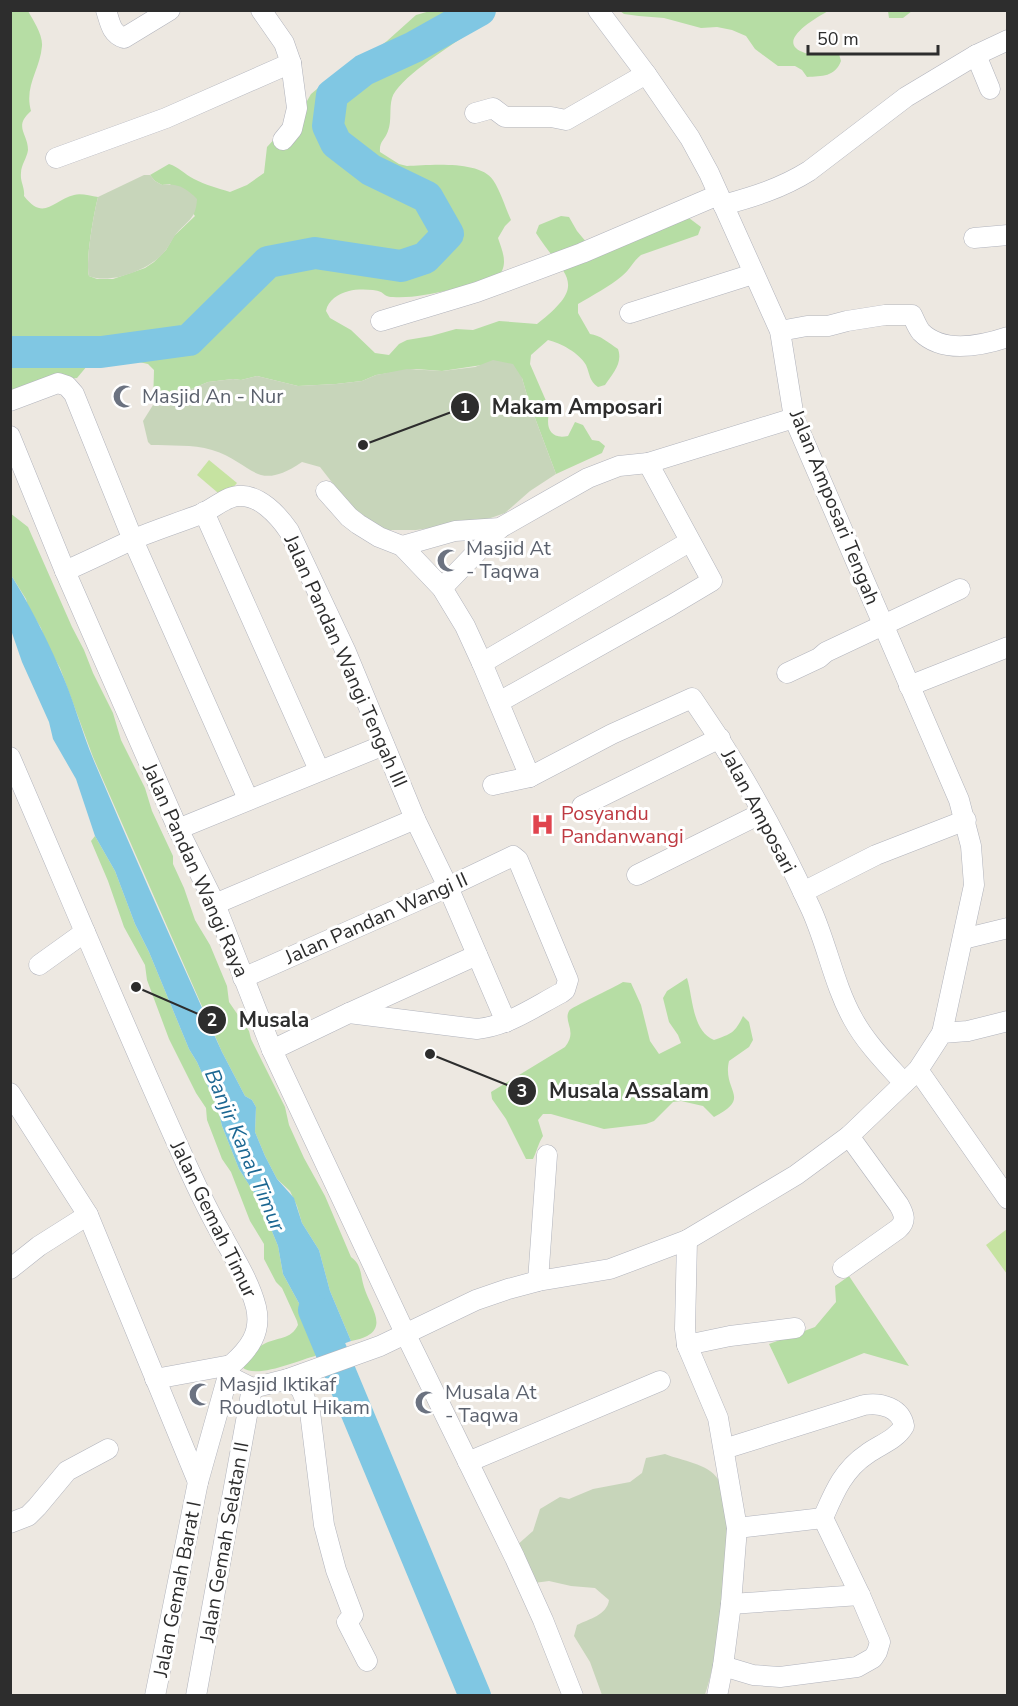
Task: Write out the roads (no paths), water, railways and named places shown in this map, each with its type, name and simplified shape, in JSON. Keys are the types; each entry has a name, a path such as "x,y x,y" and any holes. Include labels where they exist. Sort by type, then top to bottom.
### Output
{"street":[{"path":"106,10 113,31 124,38 170,10"},
{"path":"261,10 284,43 291,63 297,108 292,129 283,140"},
{"name":"Jalan Amposari Tengah","path":"598,10 690,138 709,173 780,331 794,418 966,820 975,885 942,1033"},
{"path":"381,321 477,292 721,200 757,195 792,182 906,97 976,55 1008,40"},
{"path":"976,55 990,89"},
{"path":"56,158 166,118 291,63"},
{"path":"475,113 493,108 505,117 551,117 566,120 646,74"},
{"path":"974,238 1008,235"},
{"path":"630,313 753,274"},
{"path":"780,331 900,314 912,315 920,330 929,338 947,345 981,344 1008,337"},
{"path":"10,401 51,384 63,383 74,394 133,540 248,799"},
{"path":"442,588 500,528 588,478 619,466 648,463 794,418"},
{"name":"Jalan Pandan Wangi Raya","path":"10,436 65,571 178,829 215,904 272,1050 543,1620 573,1695"},
{"path":"500,702 712,581 648,463"},
{"path":"326,491 358,524 379,537 402,546 442,588 465,626 500,702 530,777 493,784"},
{"name":"Jalan Pandan Wangi Tengah III","path":"65,571 133,540 204,512 229,498 250,497 266,506 280,518 289,531 346,652 415,819 448,887 506,1022"},
{"path":"204,512 319,770"},
{"path":"402,546 455,531 500,528"},
{"path":"482,663 689,542"},
{"path":"787,673 819,658 826,651 960,589"},
{"path":"909,686 1008,648"},
{"name":"Jalan Amposari","path":"530,777 612,734 692,698 720,738 803,892 819,928 852,1018 870,1044 911,1077 1008,1199"},
{"path":"582,806 720,738"},
{"path":"178,829 384,745"},
{"name":"Jalan Gemah Timur","path":"10,757 184,1160 242,1272 256,1307 255,1339 229,1371 198,1482"},
{"path":"637,874 762,813"},
{"path":"215,904 415,819"},
{"path":"803,892 876,855 966,820"},
{"name":"Jalan Pandan Wangi II","path":"243,978 513,856 518,860 567,980 567,986 561,993 506,1022"},
{"path":"963,939 1008,928"},
{"path":"39,965 85,932"},
{"path":"272,1050 477,956"},
{"path":"349,1013 477,1029 506,1022"},
{"path":"155,1379 229,1371 252,1388 288,1379 380,1346 476,1300 538,1281 610,1269 687,1240 796,1175 849,1136 911,1077 942,1033 968,1031 1008,1021"},
{"path":"10,1093 88,1215 198,1482"},
{"path":"843,1268 902,1226 904,1218 899,1205 849,1136"},
{"path":"538,1281 548,1155"},
{"path":"10,1269 39,1246 88,1215"},
{"path":"687,1240 685,1329 687,1345 712,1402 724,1449 737,1528 723,1666 717,1695"},
{"path":"687,1345 730,1336 795,1328"},
{"path":"288,1379 301,1389 310,1412 324,1526 353,1615 347,1623 367,1661"},
{"path":"468,1462 660,1381"},
{"name":"Jalan Gemah Selatan II","path":"196,1695 252,1388"},
{"path":"723,1666 767,1677 856,1668 873,1658 880,1642 823,1518 836,1488 848,1470 868,1452 898,1435 904,1426 902,1418 893,1409 872,1404 724,1449"},
{"path":"10,1523 28,1516 67,1471 108,1449"},
{"name":"Jalan Gemah Barat I","path":"155,1695 198,1482"},
{"path":"737,1528 823,1518"},
{"path":"730,1604 860,1595"}],"water":[{"path":"11,575 59,667 94,761 222,1052 245,1096 252,1100 256,1107 255,1132 277,1179 294,1198 302,1223 319,1250 330,1291 351,1341 321,1352 313,1338 313,1329 283,1274 278,1246 260,1202 239,1169 222,1126 218,1109 189,1049 135,924 115,871 95,836 76,779 53,739 49,722 22,662 11,630"}],"waterway":[{"path":"10,352 101,352 189,340 268,262 315,253 401,266 425,258 448,234 427,197 371,170 336,143 328,126 332,95 364,70 414,47 480,10"},
{"name":"Banjir Kanal Timur","path":"314,1310 475,1696"}],"place":[{"name":"Masjid An - Nur","path":"124,396"},
{"name":"Makam Amposari","path":"363,445"},
{"name":"Masjid At - Taqwa","path":"448,560"},
{"name":"Posyandu Pandanwangi","path":"543,824"},
{"name":"Musala","path":"136,987"},
{"name":"Musala Assalam","path":"430,1054"},
{"name":"Masjid Iktikaf Roudlotul Hikam","path":"201,1395"},
{"name":"Musala At - Taqwa","path":"427,1403"}]}
